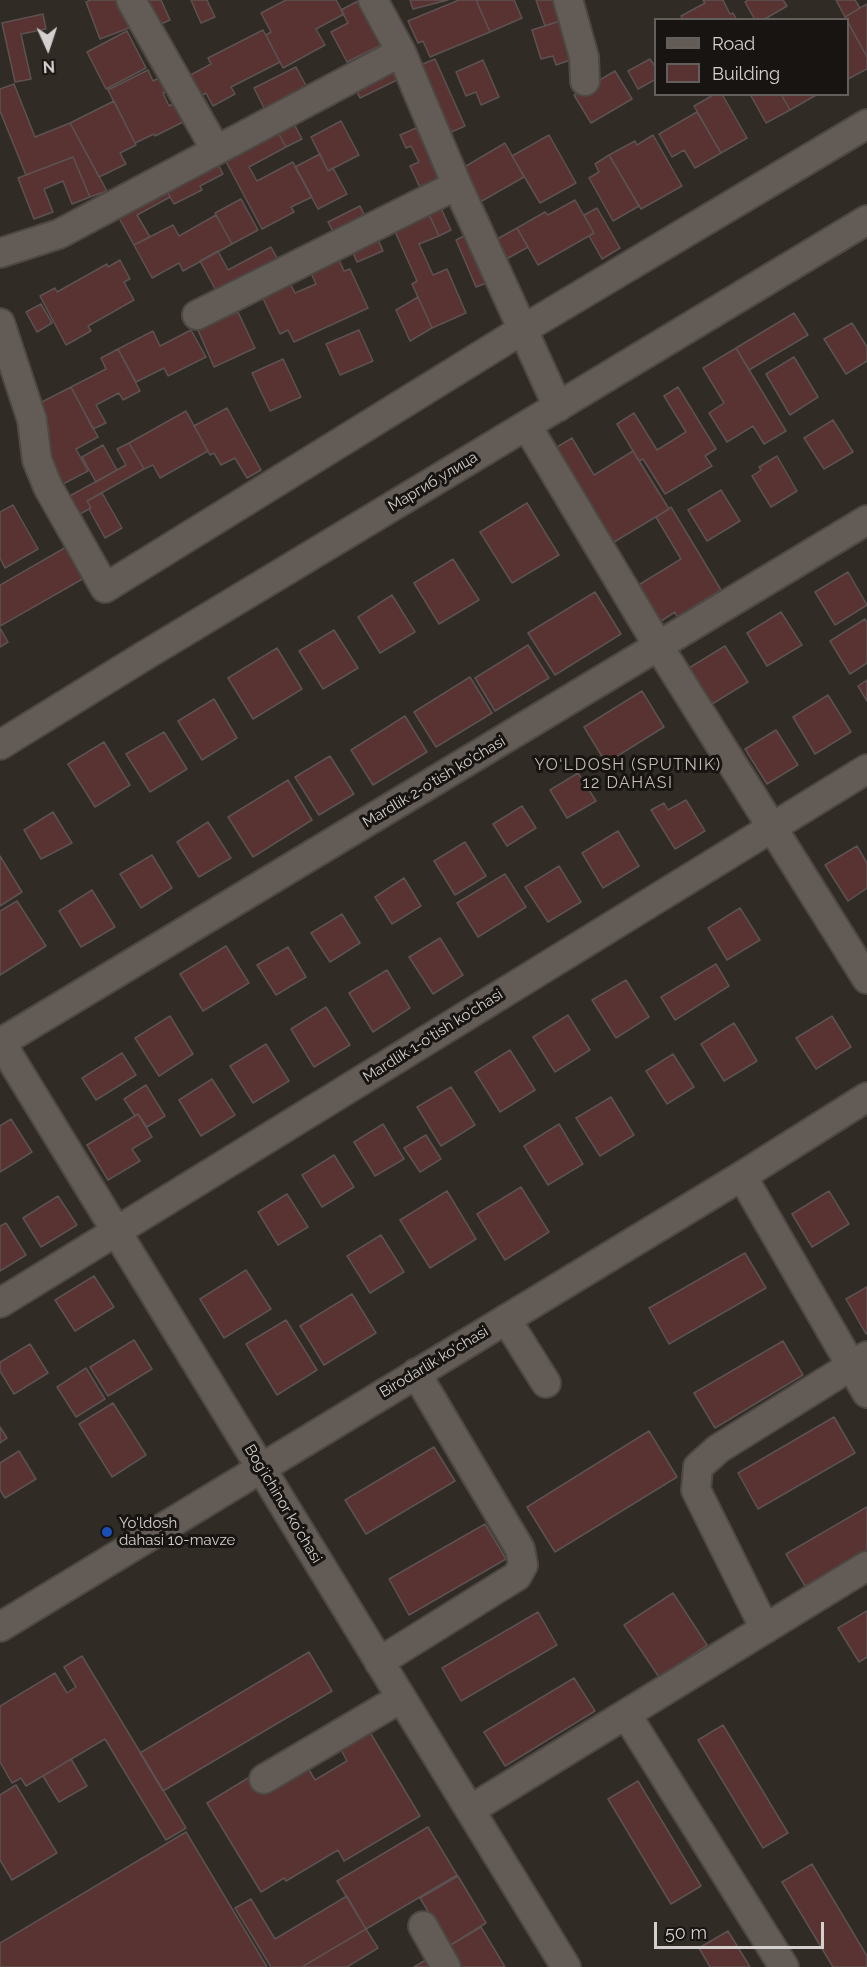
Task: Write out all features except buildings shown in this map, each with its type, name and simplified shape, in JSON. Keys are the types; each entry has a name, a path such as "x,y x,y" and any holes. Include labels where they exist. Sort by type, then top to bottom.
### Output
{"street":[{"path":"131,0 216,150"},
{"path":"373,0 402,52 457,185 558,407"},
{"path":"568,0 585,57 585,81"},
{"path":"0,253 59,234 402,52"},
{"path":"0,323 32,420 37,460 48,487 105,588 522,330 867,124"},
{"path":"197,315 457,185"},
{"name":"Маргиб улица","path":"0,745 867,220"},
{"path":"527,426 659,647 867,979"},
{"name":"Mardlik 2-o'tish ko'chasi","path":"0,1042 867,520"},
{"name":"Mardlik 1-o'tish ko'chasi","path":"0,1303 867,769"},
{"name":"Bogʻichinor koʻchasi","path":"0,1042 566,1967"},
{"name":"Birodarlik ko'chasi","path":"0,1627 742,1176 867,1097"},
{"path":"742,1176 867,1393"},
{"path":"506,1319 546,1383"},
{"path":"765,1629 696,1490 698,1467 717,1449 867,1356"},
{"path":"379,1662 517,1576 522,1565 520,1549 416,1373"},
{"path":"470,1810 867,1566"},
{"path":"264,1779 401,1698"},
{"path":"626,1714 784,1967"},
{"path":"423,1926 446,1967"}],"place":[{"name":"Yo'ldosh dahasi 10-mavze","path":"107,1532"}],"district":[{"name":"YO‘LDOSH (SPUTNIK) 12 DAHASI","path":"628,774"}]}
